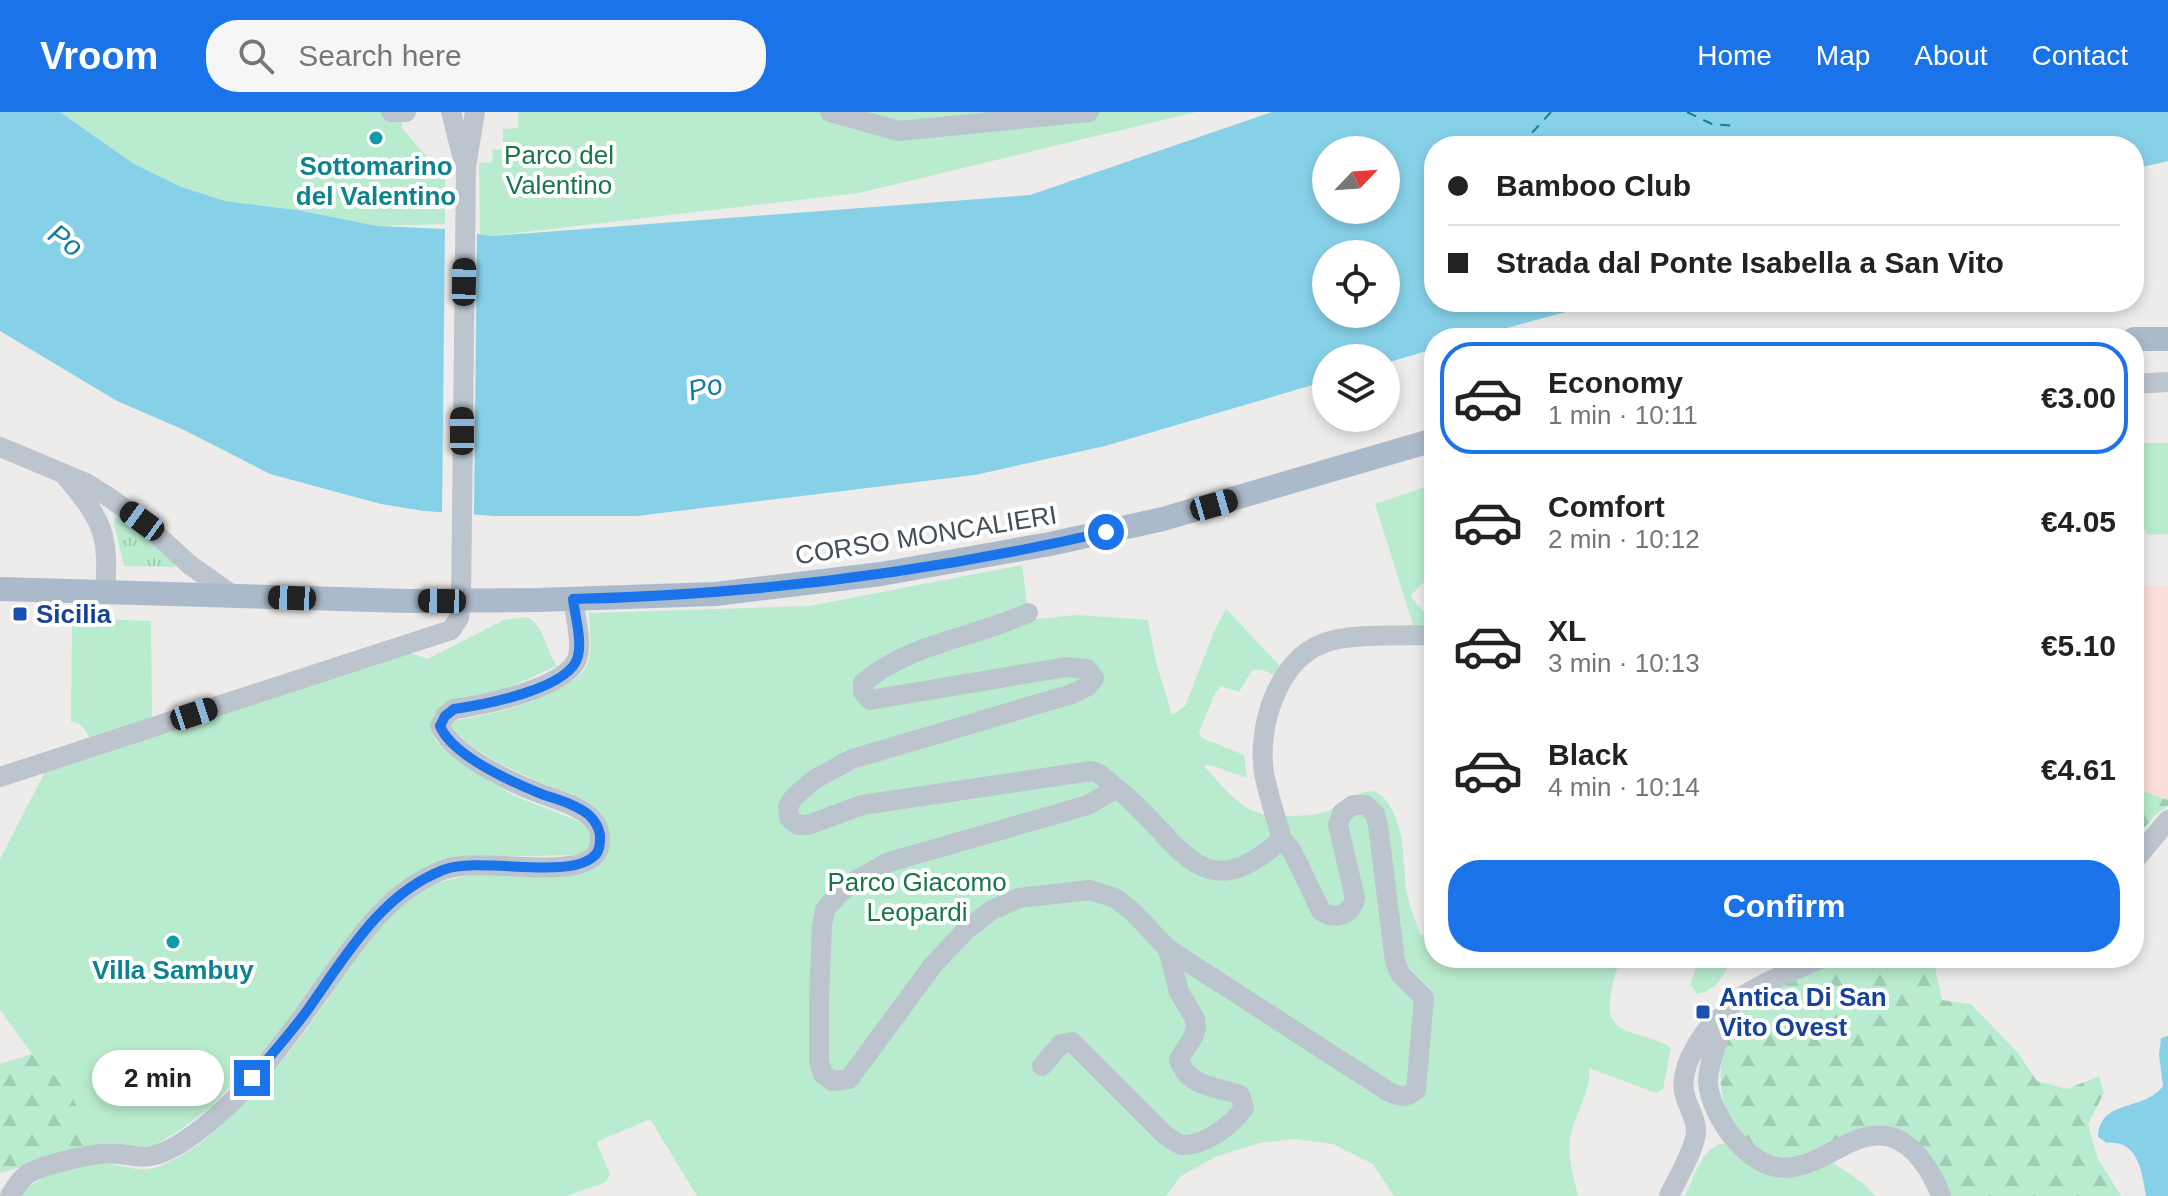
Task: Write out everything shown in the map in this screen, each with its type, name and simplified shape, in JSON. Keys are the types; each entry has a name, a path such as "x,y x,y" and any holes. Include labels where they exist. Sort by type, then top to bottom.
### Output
{"main road":[{"path":"2144,339 2168,339"},
{"name":"CORSO MONCALIERI","path":"0,589 461,602 715,594 881,574 1050,544 1163,519 1424,443"}],"street":[{"path":"391,112 406,112"},
{"path":"451,112 466,167"},
{"path":"0,777 451,630 459,618 461,602 465,195 475,112"},
{"path":"830,112 899,131 1089,112"},
{"path":"979,123 1003,112"},
{"path":"2144,383 2168,382"},
{"path":"0,447 86,483 110,498 142,521 190,565 234,596"},
{"path":"64,475 92,507 102,525 106,539 105,594"},
{"path":"10,1196 28,1174 101,1154 135,1159 151,1157 175,1146 204,1126 252,1078 302,1017 373,919 420,881 458,867 574,865 594,857 600,847 600,831 591,817 582,810 516,784 465,753 445,737 440,726 445,716 454,709 528,692 573,667 579,644 573,599"},
{"path":"1028,613 900,659 863,683 863,692 870,700 879,700 1066,667 1087,669 1092,673 1094,678 1088,686 1072,694 852,759 815,779 794,797 788,806 789,818 798,825 808,825 862,805 1091,771 1102,774 1111,785 1136,802 1189,860 1202,868 1237,870 1262,856 1282,839"},
{"path":"1111,785 1110,792 1088,805 889,862 851,883 837,896 825,910 822,926 819,1062 823,1074 832,1081 849,1079 933,965 967,929 992,910 1009,901 1090,890 1115,898 1168,949 1389,1092 1400,1096 1412,1093 1424,998 1400,974 1395,961 1375,814 1366,805 1353,805 1342,813 1338,825 1355,898 1347,913 1328,916 1321,911 1292,851 1282,839 1264,775 1265,733 1273,697 1296,660 1325,642 1424,636"},
{"path":"2144,849 2168,820"},
{"path":"1042,1066 1061,1044 1072,1042 1166,1136 1181,1145 1199,1142 1233,1120 1244,1108 1240,1095 1196,1082 1181,1068 1179,1059 1196,1028 1195,1019 1179,992 1168,949"},
{"path":"1802,968 1735,1002 1727,1013 1708,1082 1719,1117 1754,1158 1774,1167 1792,1168 1872,1135 1896,1139 1925,1165 1941,1196"},
{"path":"1669,1196 1696,1134 1683,1087 1694,1051 1713,1021 1727,1013"}],"shaded area":[{"path":"2144,585 2168,586 2168,800 2144,792"}],"green space":[{"path":"60,112 402,112 402,128 445,178 445,224 378,226 297,210 225,201 179,186 134,164"},
{"name":"Parco del Valentino","path":"518,112 1196,112 859,193 491,236 480,234 479,163 493,162 492,150 503,149 503,129 518,128"},
{"path":"2144,443 2168,443 2168,534 2148,535 2144,527"},
{"path":"1424,487 1424,582 1411,595 1424,612 1424,628 1414,628 1375,504"},
{"path":"120,516 178,564 174,567 124,566 114,524 115,518"},
{"name":"Parco Giacomo Leopardi","path":"1022,565 1029,620 1075,615 1148,620 1156,662 1172,715 1185,706 1226,609 1281,667 1276,676 1263,670 1252,670 1239,692 1221,686 1215,693 1199,732 1202,738 1244,755 1247,777 1214,766 1204,766 1223,787 1252,810 1282,816 1321,813 1359,794 1376,792 1392,810 1399,829 1406,888 1420,934 1424,935 1424,968 1618,968 1610,1009 1613,1019 1627,1031 1671,1048 1663,1089 1656,1093 1589,1068 1588,1086 1570,1140 1578,1196 1394,1196 1373,1164 1333,1144 1295,1139 1259,1143 1215,1157 1181,1176 1166,1196 697,1196 650,1119 599,1141 597,1144 610,1174 606,1182 567,1196 18,1196 44,1178 79,1166 100,1163 142,1169 157,1167 204,1140 240,1108 276,1068 369,940 399,907 417,894 436,884 469,876 507,872 580,873 599,863 605,849 606,828 596,808 583,799 496,761 451,727 453,722 461,719 532,701 569,684 588,663 589,613 809,606"},
{"path":"527,617 538,626 557,666 505,689 451,700 433,714 432,733 437,743 449,753 512,795 581,822 588,829 592,845 580,855 491,857 413,874 368,913 276,1038 211,1107 157,1144 136,1149 112,1143 96,1145 68,1088 32,1054 0,1010 0,859 45,772 407,654 427,659 504,620"},
{"path":"77,618 151,621 152,717 90,739 81,725 71,722 72,621"},
{"path":"2144,792 2168,800 2168,806 2144,829"},
{"path":"1696,968 1727,968 1715,985 1704,992 1697,994 1690,984"},
{"path":"1819,968 1935,968 1942,1000 1971,1004 2018,1053 2037,1081 2067,1089 2099,1076 2104,1093 2088,1124 2097,1157 2121,1196 1950,1196 1906,1137 1804,1157 1770,1156 1762,1152 1738,1131 1728,1115 1722,1096 1723,1055 1737,1018 1759,996"},
{"path":"32,1054 68,1088 96,1145 0,1173 0,1064"},
{"path":"1726,1143 1749,1163 1830,1161 1863,1183 1875,1196 1685,1196 1705,1155"}],"water":[{"name":"Po","path":"0,112 60,112 134,164 179,186 225,201 297,210 378,226 445,229 491,236 1030,195 1272,112 2168,112 2168,161 2144,167 2144,136 1424,136 1424,312 1565,312 1507,328 1424,328 1424,352 1400,359 1400,344 1312,344 1312,385 1105,446 975,475 637,516 494,516 424,511 381,504 270,474 184,430 117,401 0,331"},
{"path":"2168,1036 2168,1196 2146,1196 2140,1167 2132,1152 2126,1146 2107,1143 2098,1137 2106,1116 2155,1094 2163,1086 2159,1055 2161,1038"}],"pier":[{"path":"445,225 477,230 474,518 442,517"}],"ferry route":[{"path":"1529,136 1551,112"},
{"path":"1687,112 1712,124 1738,126"}],"place":[{"name":"Sottomarino del Valentino","path":"376,138"},
{"name":"Sicilia","path":"20,614"},
{"name":"Villa Sambuy","path":"173,942"},
{"name":"Antica Di San Vito Ovest","path":"1703,1012"}],"route":[{"path":"252,1078 302,1017 373,919 420,881 446,869 470,866 551,867 574,865 594,857 600,847 600,831 591,817 582,810 516,784 465,753 445,737 440,726 445,716 454,709 528,692 573,667 579,644 573,599 715,594 881,574 1106,532"}]}
